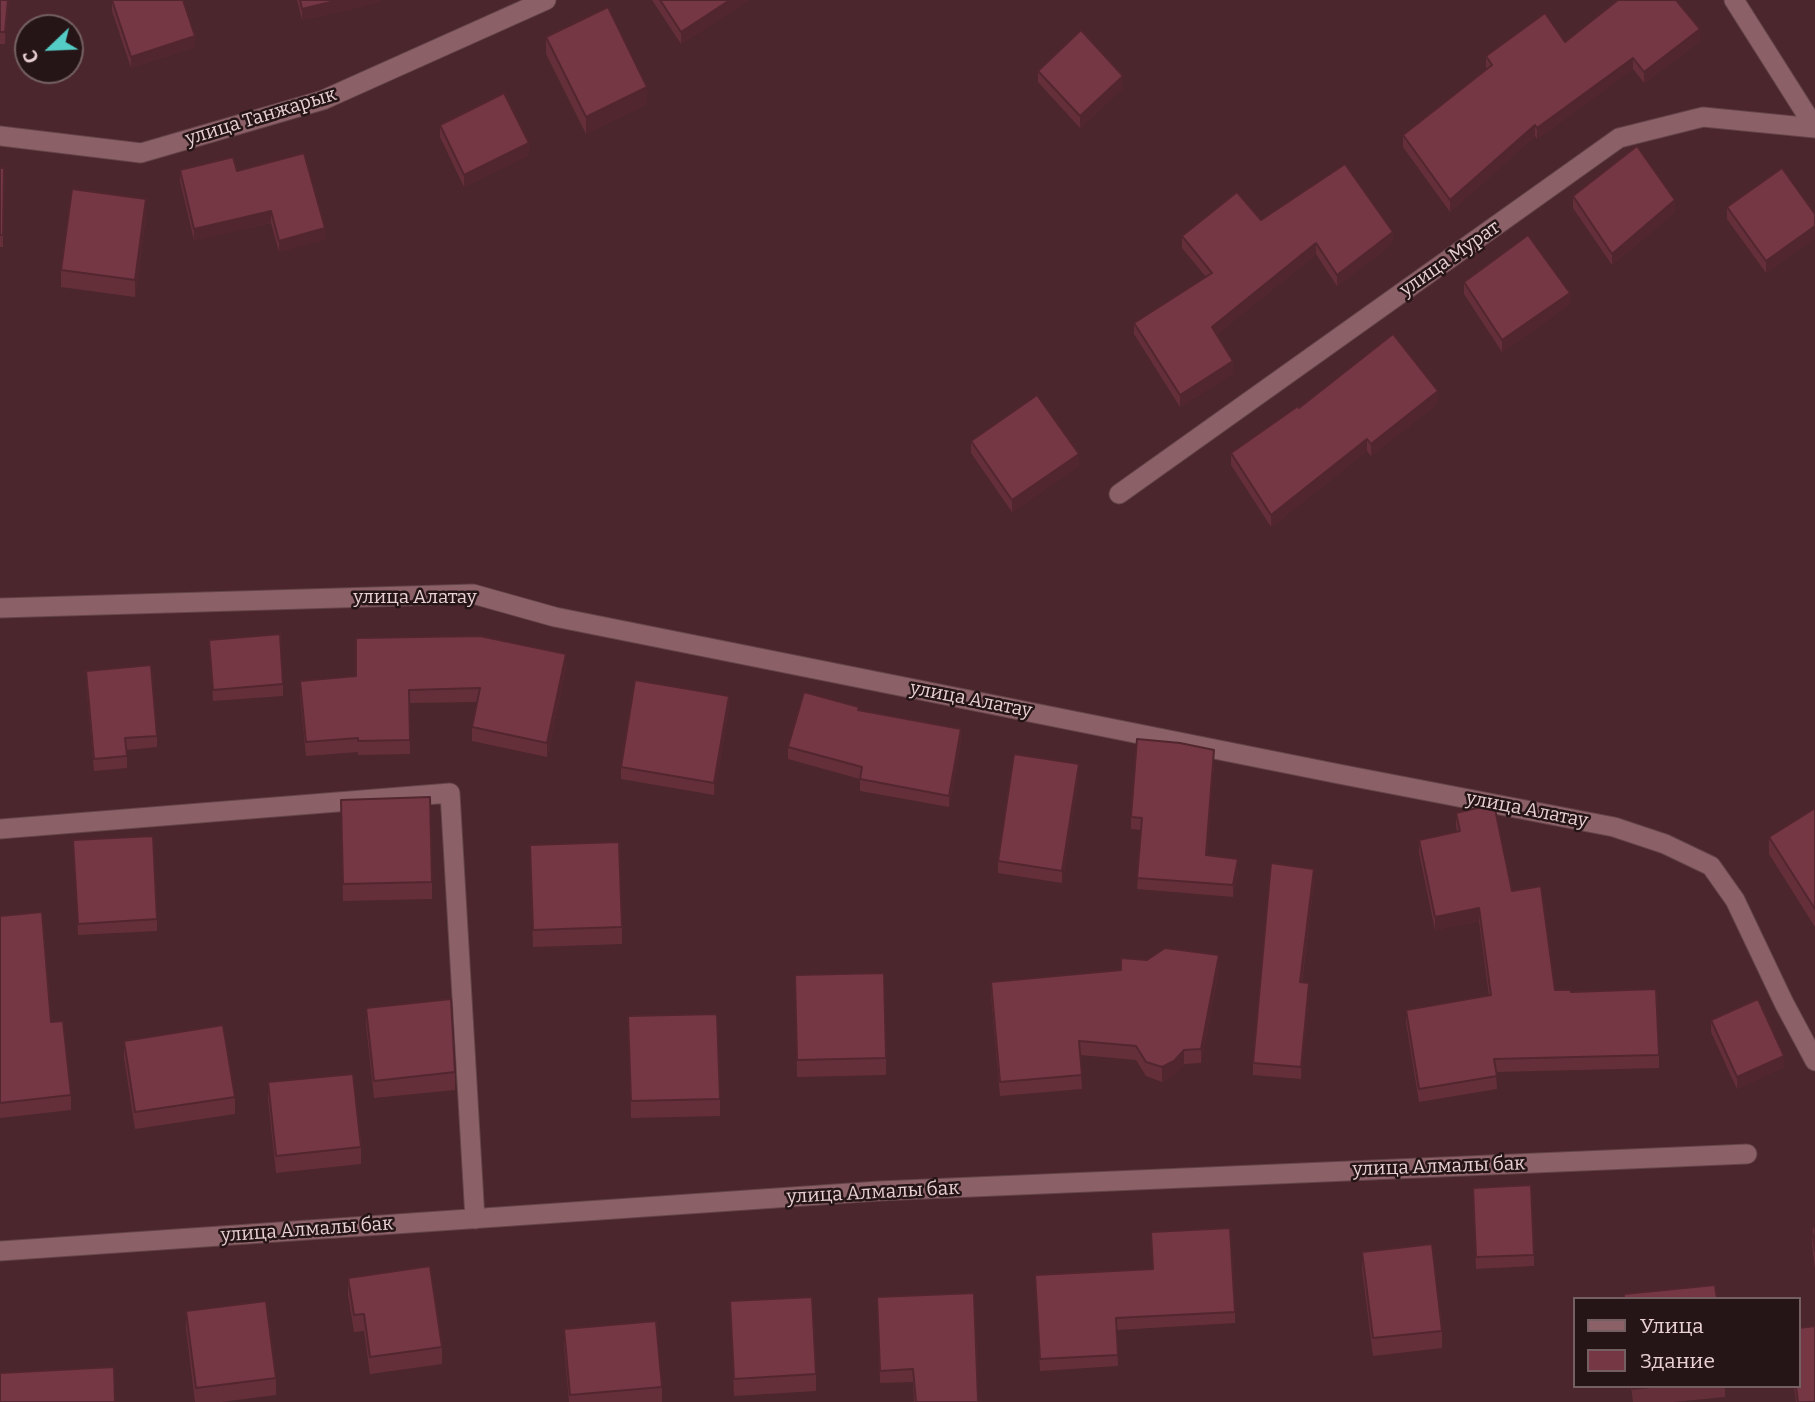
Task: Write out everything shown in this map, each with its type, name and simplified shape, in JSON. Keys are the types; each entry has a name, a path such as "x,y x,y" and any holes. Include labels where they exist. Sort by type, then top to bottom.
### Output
{"street":[{"name":"улица Танжарык","path":"0,136 141,153 323,100 546,0"},
{"path":"1734,0 1815,128"},
{"name":"улица Мурат","path":"1119,494 1619,138 1703,117 1815,128"},
{"name":"улица Алатау","path":"0,608 472,594 555,617 1614,827 1665,844 1711,866 1735,900 1815,1061"},
{"path":"0,829 450,793 475,1219"},
{"name":"улица Алмалы бак","path":"0,1251 879,1191 1746,1154"}],"building":[{"path":"0,0 8,0 5,32 0,32"},
{"path":"112,0 183,0 195,36 131,57"},
{"path":"300,0 339,0 302,9"},
{"path":"660,0 730,0 681,32"},
{"path":"1618,0 1676,0 1700,29 1644,72 1633,58 1537,128 1535,125 1450,200 1403,135 1492,65 1486,56 1545,13 1565,42"},
{"path":"608,7 647,87 586,117 546,37"},
{"path":"1081,30 1123,76 1080,116 1038,71"},
{"path":"504,93 529,143 464,175 440,125"},
{"path":"1637,146 1675,200 1612,254 1573,196"},
{"path":"304,153 325,228 279,241 271,211 194,229 180,170 233,157 237,171"},
{"path":"1345,164 1393,232 1337,275 1316,243 1212,327 1233,361 1180,395 1134,323 1212,273 1182,236 1237,192 1261,220"},
{"path":"0,168 4,168 3,235 0,235"},
{"path":"1782,168 1815,214 1815,226 1766,261 1727,207"},
{"path":"72,189 146,199 135,280 61,270"},
{"path":"1528,235 1570,293 1502,340 1464,282"},
{"path":"1393,334 1438,391 1371,444 1367,439 1271,515 1231,453 1298,406 1299,408"},
{"path":"1037,395 1079,454 1012,500 971,441"},
{"path":"280,634 283,684 213,690 209,640"},
{"path":"480,636 566,654 547,743 472,727 480,688 409,690 410,740 358,741 358,738 306,742 300,681 356,676 356,638"},
{"path":"151,665 157,736 125,738 127,756 94,759 86,671"},
{"path":"635,680 729,696 714,783 621,767"},
{"path":"804,692 859,707 858,710 961,729 949,796 860,779 862,767 788,747"},
{"path":"1137,739 1180,743 1214,750 1206,855 1238,859 1233,885 1137,878 1142,818 1131,817"},
{"path":"1014,754 1079,764 1062,871 998,861"},
{"path":"430,797 432,882 343,884 341,800"},
{"path":"1494,804 1512,891 1541,886 1555,990 1571,992 1656,989 1659,1055 1494,1059 1497,1076 1419,1089 1406,1010 1491,995 1479,908 1435,917 1419,840 1460,831 1456,813"},
{"path":"1815,808 1815,909 1769,837"},
{"path":"153,836 157,919 78,924 73,840"},
{"path":"619,842 622,927 533,930 530,845"},
{"path":"1271,863 1314,869 1300,982 1309,983 1301,1067 1253,1063"},
{"path":"42,912 51,1022 63,1021 71,1095 0,1103 0,916"},
{"path":"1165,948 1219,955 1201,1049 1184,1050 1174,1061 1162,1067 1146,1062 1136,1046 1079,1041 1082,1075 1000,1082 991,982 1121,970 1121,958 1147,960"},
{"path":"884,973 886,1058 797,1060 795,975"},
{"path":"451,999 455,1072 374,1081 366,1008"},
{"path":"1758,999 1784,1056 1737,1077 1711,1020"},
{"path":"717,1014 720,1099 631,1101 628,1016"},
{"path":"223,1025 235,1097 135,1112 124,1041"},
{"path":"353,1074 361,1147 276,1156 268,1082"},
{"path":"1531,1185 1534,1255 1476,1257 1473,1188"},
{"path":"1230,1228 1235,1312 1116,1318 1118,1355 1040,1359 1035,1275 1153,1269 1151,1232"},
{"path":"1812,1228 1815,1228 1815,1251"},
{"path":"1432,1244 1442,1331 1373,1338 1362,1252"},
{"path":"430,1266 442,1347 370,1357 364,1314 354,1315 348,1278"},
{"path":"1715,1285 1717,1297 1624,1297 1624,1294"},
{"path":"974,1293 980,1402 916,1402 913,1369 880,1371 877,1297"},
{"path":"812,1297 816,1374 734,1379 730,1301"},
{"path":"266,1301 276,1378 196,1388 186,1311"},
{"path":"656,1321 662,1387 570,1395 564,1329"},
{"path":"1815,1326 1815,1402 1798,1402 1796,1388 1801,1388 1801,1328"},
{"path":"114,1367 115,1402 0,1402 0,1373"}]}
